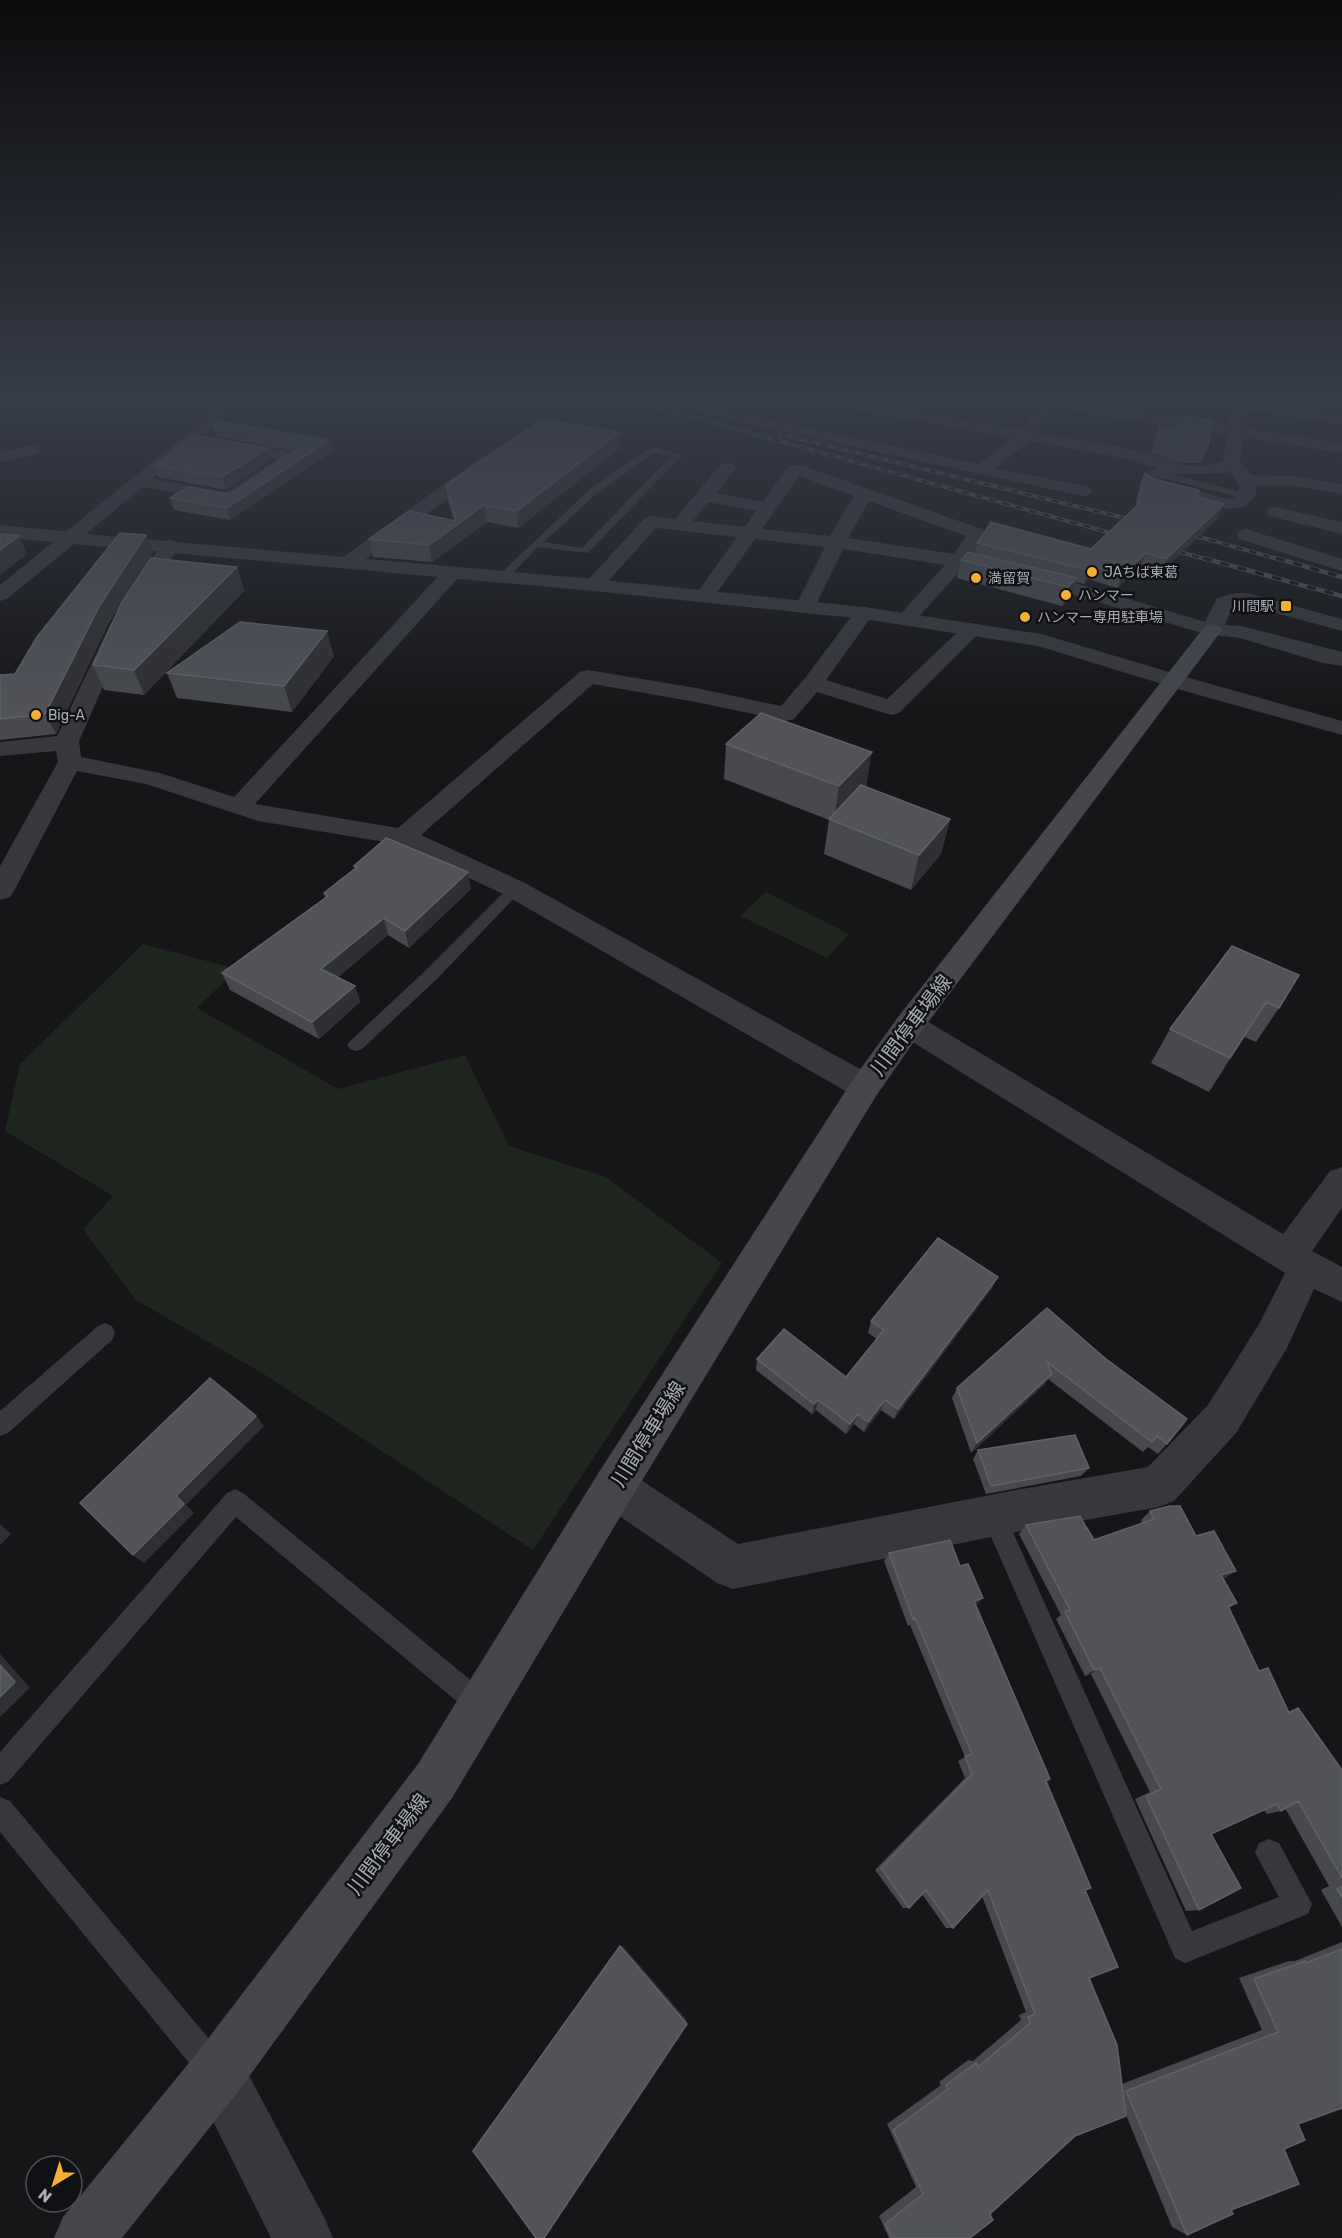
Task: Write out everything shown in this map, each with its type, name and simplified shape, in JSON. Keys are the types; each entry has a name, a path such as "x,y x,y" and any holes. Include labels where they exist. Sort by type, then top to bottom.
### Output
{"main road":[{"name":"川間停車場線","path":"84,2238 218,2073 435,1781 614,1487 865,1087 909,1025 1175,681 1224,626"}],"street":[{"path":"0,595 113,502"},
{"path":"349,562 431,502"},
{"path":"680,525 699,502"},
{"path":"738,502 767,508"},
{"path":"704,597 771,502"},
{"path":"805,607 836,543 859,502"},
{"path":"888,502 977,534 959,561 906,619"},
{"path":"1221,502 1239,502"},
{"path":"1275,512 1342,528"},
{"path":"594,585 651,522 836,543 959,561 1047,579 1338,659"},
{"path":"0,531 594,585 906,619 1041,640 1342,728"},
{"path":"1246,535 1342,564"},
{"path":"0,891 69,751 120,625 170,546"},
{"path":"238,807 452,573"},
{"path":"1224,626 1224,602 1236,598 1342,625"},
{"path":"390,840 588,677 696,695 786,714 813,683 864,613"},
{"path":"813,683 891,708 972,629"},
{"path":"0,749 48,746 258,813 390,840 515,889 865,1087"},
{"path":"909,1025 1297,1261 1342,1286"},
{"path":"614,1487 733,1567 1159,1486 1222,1419 1273,1336 1297,1261 1342,1180"},
{"path":"218,2073 303,2238"}],"lane":[{"path":"503,577 559,520 582,502"},
{"path":"536,544 584,551 631,502"},
{"path":"356,1045 431,975 515,889"},
{"path":"0,1425 105,1333"},
{"path":"0,1772 235,1500 481,1705"},
{"path":"994,1516 1185,1948 1298,1904 1269,1853"},
{"path":"0,1811 218,2073"}],"shaded area":[{"path":"766,892 849,934 827,958 740,916"},
{"path":"143,944 237,969 197,1008 338,1089 465,1055 509,1146 606,1177 722,1263 533,1550 267,1376 136,1300 83,1229 113,1196 5,1131 20,1064"}],"building":[{"path":"195,502 235,502 227,508"},
{"path":"451,502 528,502 517,511 484,505 429,545 369,539 409,511 456,521"},
{"path":"1141,502 1224,504 1166,559 1146,553 1122,575 1092,566 1088,570 977,543 991,522 1091,549"},
{"path":"120,533 146,535 100,605 45,714 0,719 0,675 15,674 37,637"},
{"path":"0,534 19,536 0,550"},
{"path":"968,552 1077,578 1068,587 961,560"},
{"path":"151,558 237,567 134,670 93,665 122,602"},
{"path":"240,622 327,631 284,686 167,673"},
{"path":"761,713 872,752 839,786 726,744"},
{"path":"861,785 950,819 919,855 829,819"},
{"path":"386,838 468,872 405,931 384,918 321,969 355,986 312,1022 222,973 328,896 324,893 357,867 354,866"},
{"path":"1232,946 1299,975 1279,1008 1266,1002 1230,1058 1170,1029"},
{"path":"938,1238 998,1277 898,1409 885,1400 868,1422 858,1414 850,1424 818,1400 814,1404 757,1359 784,1329 846,1377 884,1330 871,1321"},
{"path":"1047,1308 1106,1359 1187,1419 1167,1444 1157,1436 1152,1442 1047,1362 1052,1374 977,1443 957,1388"},
{"path":"210,1378 256,1416 176,1496 184,1504 133,1555 80,1503"},
{"path":"1075,1435 1089,1468 991,1486 978,1450"},
{"path":"1180,1506 1196,1536 1214,1531 1236,1571 1221,1575 1237,1603 1228,1606 1259,1671 1268,1668 1289,1713 1298,1708 1342,1770 1342,1878 1298,1801 1281,1811 1277,1804 1211,1834 1241,1888 1199,1910 1146,1796 1161,1789 1100,1668 1094,1670 1065,1612 1070,1610 1026,1525 1080,1516 1086,1527 1084,1529 1087,1528 1094,1540 1154,1519 1150,1511"},
{"path":"950,1540 960,1566 968,1564 983,1598 974,1601 1050,1779 1046,1781 1091,1888 1085,1890 1118,1967 1089,1978 1117,2045 1126,2116 1075,2136 990,2214 993,2220 970,2238 892,2238 885,2224 923,2194 893,2130 948,2089 946,2085 976,2063 978,2067 1030,2023 1028,2017 1035,2014 988,1890 953,1928 926,1890 909,1908 881,1868 972,1774 965,1756 972,1754 915,1618 913,1619 889,1553"},
{"path":"0,1665 15,1682 0,1697"},
{"path":"1342,1886 1342,1897 1337,1889"},
{"path":"620,1946 687,2024 544,2238 536,2238 473,2151"},
{"path":"1342,1949 1342,2108 1298,2124 1305,2140 1284,2149 1299,2184 1231,2210 1233,2214 1187,2235 1126,2091 1278,2032 1254,1979"}],"railway":[{"path":"1001,502 1125,537"},
{"path":"1061,502 1141,522"},
{"path":"1182,532 1281,560"},
{"path":"1165,548 1209,560"},
{"path":"1203,558 1342,596"},
{"path":"1276,558 1342,577"}],"place":[{"name":"JAちば東葛","path":"1092,572"},
{"name":"満留賀","path":"976,578"},
{"name":"ハンマー","path":"1066,595"},
{"name":"川間駅","path":"1286,606"},
{"name":"ハンマー専用駐車場","path":"1025,617"},
{"name":"Big-A","path":"36,715"}]}
